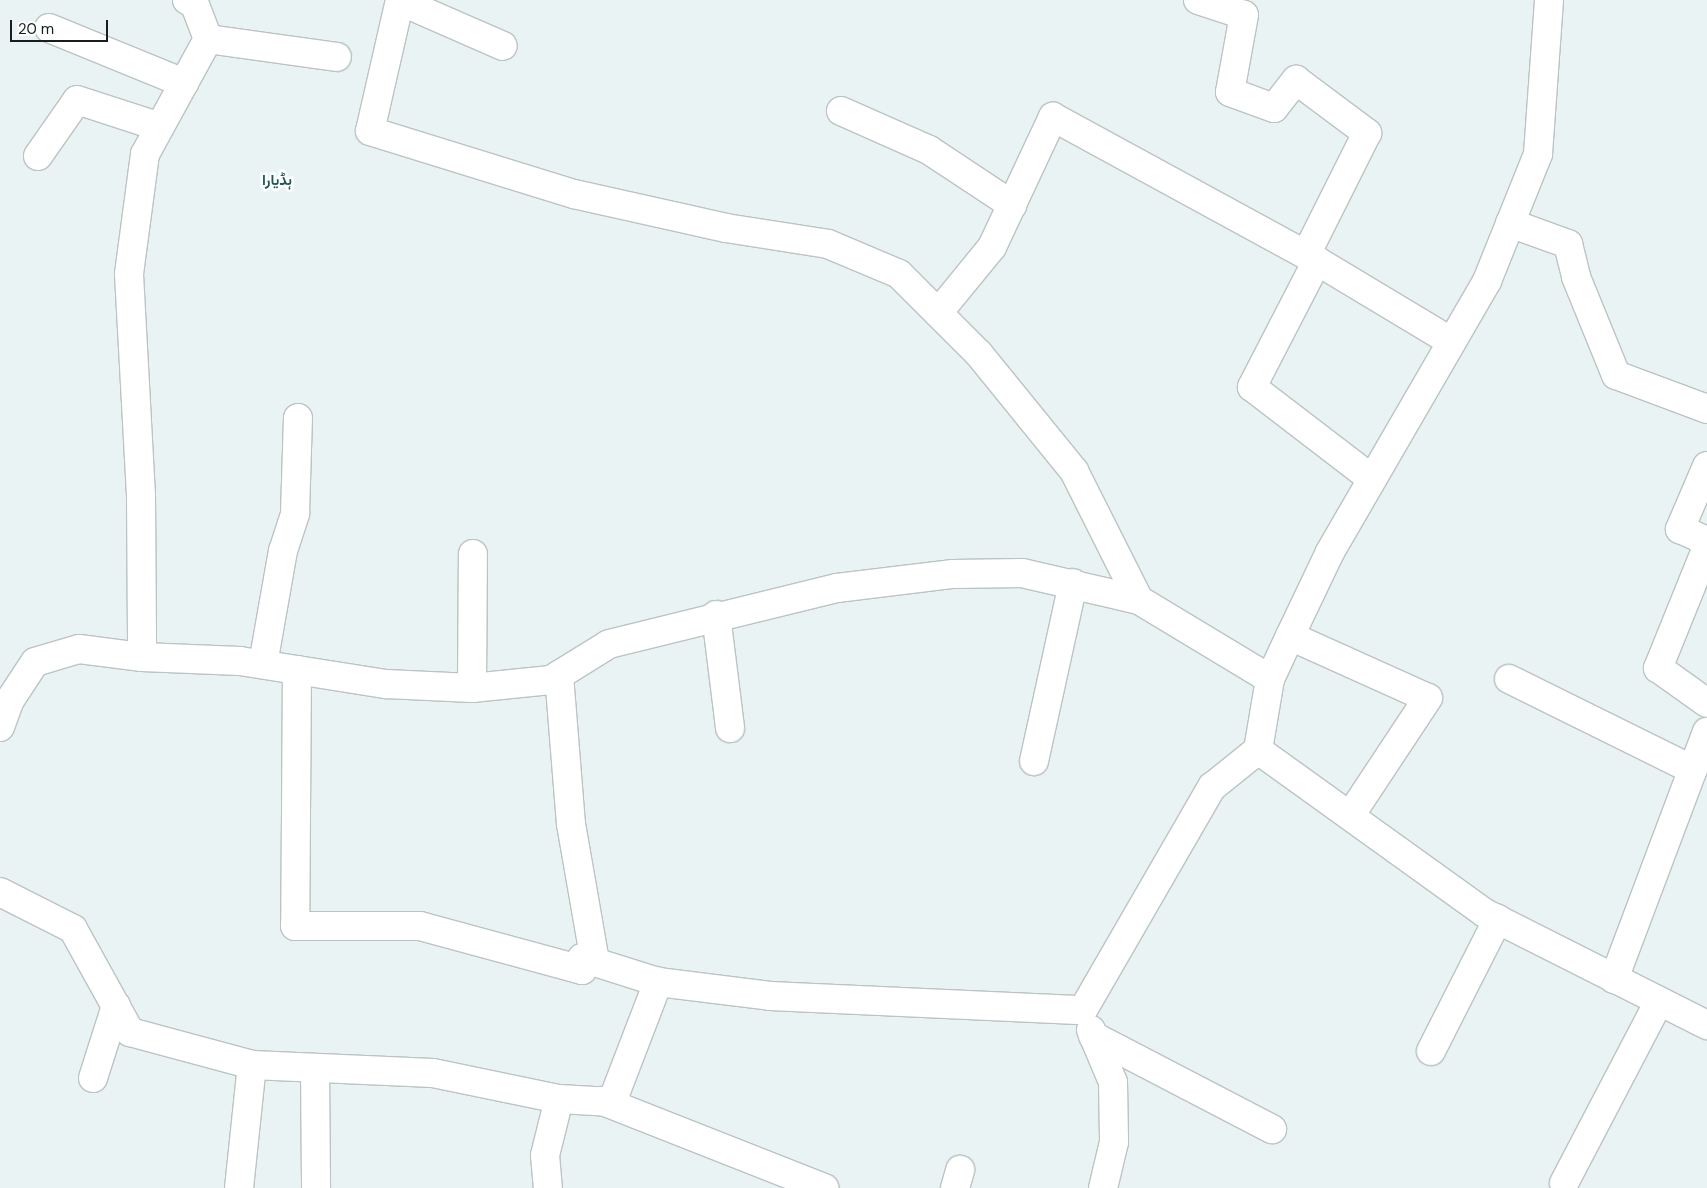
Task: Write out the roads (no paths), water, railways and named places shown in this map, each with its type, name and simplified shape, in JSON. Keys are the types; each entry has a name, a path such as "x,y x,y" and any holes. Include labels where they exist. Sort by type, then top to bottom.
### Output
{"street":[{"path":"142,657 140,495 129,274 145,154 208,39 195,5 188,0"},
{"path":"503,46 400,0 370,131 574,194 726,228 828,244 899,274 979,354 1074,471 1139,600"},
{"path":"1198,0 1244,15 1230,92 1274,108 1296,80 1367,133 1252,387 1372,479"},
{"path":"1083,1010 1212,787 1258,750 1270,678 1330,552 1487,281 1538,154 1549,0"},
{"path":"49,28 184,83"},
{"path":"208,39 337,57"},
{"path":"38,156 77,100 160,127"},
{"path":"841,111 929,150 1012,205"},
{"path":"938,313 992,247 1053,117 1312,258 1452,342"},
{"path":"1510,223 1568,244 1576,277 1616,375 1707,409"},
{"path":"263,664 283,551 295,513 298,418"},
{"path":"1707,466 1680,528 1707,541"},
{"path":"1707,547 1658,668 1707,703"},
{"path":"472,688 473,554"},
{"path":"0,726 10,700 35,662 80,649 142,657 263,664 386,684 472,688 551,680 609,644 716,616 837,588 953,574 1022,572 1139,600 1270,678"},
{"path":"1034,761 1073,583"},
{"path":"716,616 730,728"},
{"path":"1290,636 1428,698 1350,816"},
{"path":"297,670 295,926 420,926 582,970 582,958 658,982 770,996 1083,1010"},
{"path":"560,675 571,824 595,962"},
{"path":"1509,679 1693,770"},
{"path":"1614,979 1707,732"},
{"path":"1258,750 1498,919 1707,1025"},
{"path":"0,892 73,929 130,1032 252,1065 433,1073 559,1099 612,1102 658,982"},
{"path":"1431,1051 1498,919"},
{"path":"1564,1183 1659,1001"},
{"path":"92,1078 116,1006"},
{"path":"1083,1010 1113,1082 1114,1142 1103,1188"},
{"path":"1094,1036 1272,1129"},
{"path":"239,1188 252,1065"},
{"path":"315,1068 316,1188"},
{"path":"548,1188 544,1155 559,1099"},
{"path":"603,1101 824,1188"}],"district":[{"name":"ہڈیارا","path":"277,181"}]}
